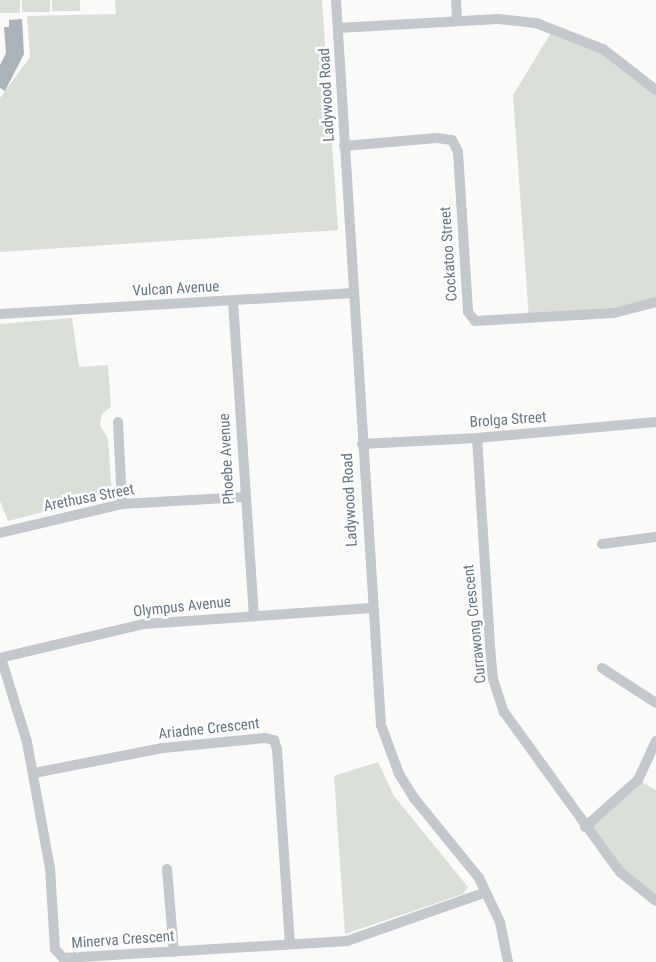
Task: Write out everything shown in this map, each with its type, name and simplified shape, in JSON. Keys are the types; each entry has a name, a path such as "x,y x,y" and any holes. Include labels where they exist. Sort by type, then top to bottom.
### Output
{"street":[{"name":"Ladywood Road","path":"336,0 371,608 381,725 389,752 414,798 479,878 500,922 508,962"},
{"path":"456,0 457,20"},
{"path":"338,28 498,19 554,28 603,49 656,90"},
{"name":"Cockatoo Street","path":"344,146 437,138 452,140 458,152 468,312 475,321 614,312 656,302"},
{"name":"Vulcan Avenue","path":"0,314 233,301 353,292"},
{"name":"Phoebe Avenue","path":"233,301 244,497 254,616"},
{"path":"118,422 122,504"},
{"name":"Brolga Street","path":"362,444 477,438 656,422"},
{"name":"Currawong Crescent","path":"477,438 493,679 504,712 585,827 620,872 656,901"},
{"name":"Arethusa Street","path":"0,532 122,504 244,497"},
{"path":"602,544 656,537"},
{"name":"Olympus Avenue","path":"0,658 144,624 371,608"},
{"name":"Minerva Crescent","path":"0,658 34,773 49,860 54,944 59,956 67,959 347,941 486,892"},
{"path":"602,668 656,703"},
{"name":"Ariadne Crescent","path":"34,773 163,748 265,738 274,740 277,749 290,944"},
{"path":"585,827 638,780 656,741"},
{"path":"167,869 174,952"}],"shaded area":[{"path":"0,0 20,0 20,13 0,13"},
{"path":"22,0 50,0 50,12 22,12"},
{"path":"52,0 80,0 80,11 52,11"},
{"path":"115,0 322,0 338,230 0,252 0,98 30,57 27,16 116,14"},
{"path":"554,28 603,49 656,90 656,302 529,319 513,95"},
{"path":"72,318 79,367 108,365 111,407 102,414 100,425 108,439 112,495 8,521 0,501 0,324"},
{"path":"378,762 394,796 468,887 463,894 345,934 334,776"},
{"path":"638,780 656,790 656,901 638,890 585,827"}],"building":[{"path":"22,19 24,54 5,91 0,88 0,65 6,53 4,27 9,27 9,20"}]}
